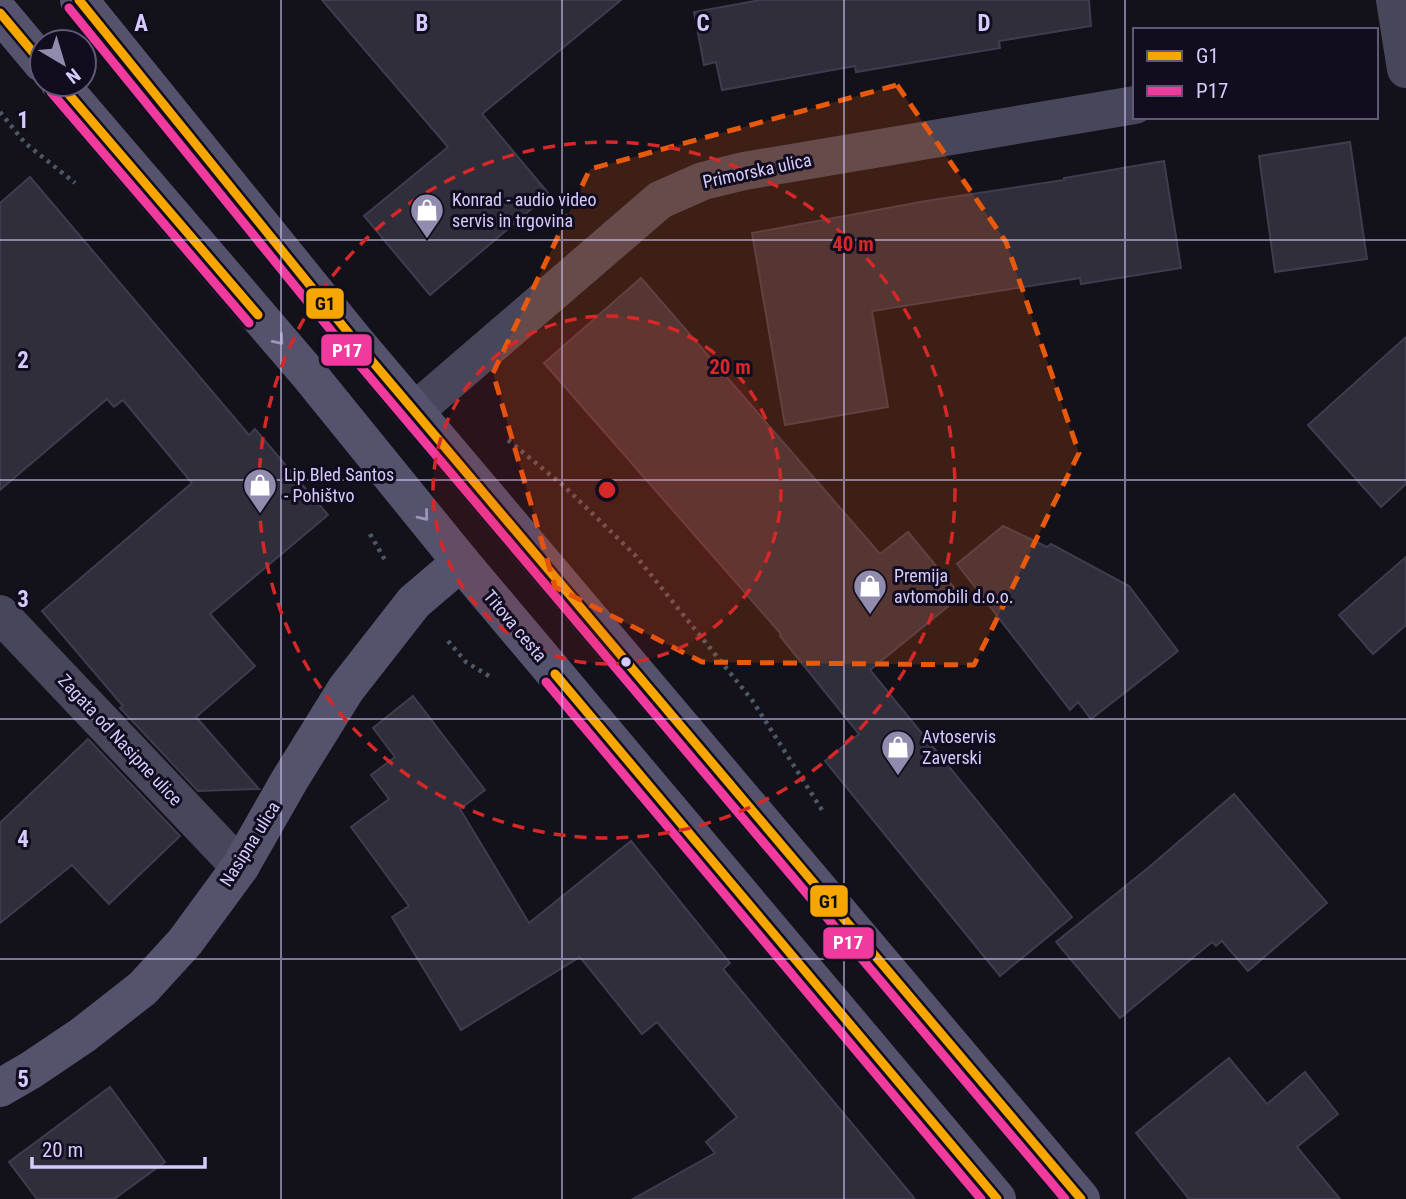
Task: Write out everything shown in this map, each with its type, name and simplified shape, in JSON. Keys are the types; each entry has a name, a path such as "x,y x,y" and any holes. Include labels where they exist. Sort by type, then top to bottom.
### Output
{"main road":[{"path":"79,0 355,341 1081,1199"},
{"path":"0,13 28,46"},
{"name":"Titova cesta","path":"72,98 311,377 461,562 997,1199"},
{"name":"Nasipna ulica","path":"0,1088 83,1035 143,988 185,942 240,867 346,689 414,602 461,562"}],"street":[{"path":"1395,0 1396,65"},
{"name":"Primorska ulica","path":"415,411 660,200 703,181 756,169 1133,105"},
{"name":"Zagata od Nasipne ulice","path":"0,614 240,867"}],"path":[{"path":"0,112 25,143 82,188"},
{"path":"503,435 565,487 635,555 752,700 826,817"}],"highlighted area":[{"path":"897,85 1006,242 1079,453 974,665 702,662 555,587 493,373 590,169"}],"building":[{"path":"322,0 621,0 482,114 549,194 430,295 364,216 448,147"},
{"path":"760,0 1089,0 1091,26 999,41 1000,48 856,72 855,66 722,90 716,62 704,65 694,12"},
{"path":"1350,142 1367,259 1275,272 1259,156"},
{"path":"1164,161 1181,268 1081,284 1080,278 872,311 888,407 785,425 752,233"},
{"path":"30,177 249,435 255,429 328,515 210,614 255,666 196,717 259,789 198,791 120,708 123,706 42,611 192,483 123,400 114,407 107,399 0,490 0,203"},
{"path":"641,278 880,554 908,532 961,596 870,670 1072,917 1000,976 825,761 859,734 781,634 544,363"},
{"path":"1406,337 1406,484 1381,507 1308,425"},
{"path":"1003,526 1047,547 1051,544 1129,586 1178,651 1091,719 1078,702 1070,710 957,564"},
{"path":"1406,557 1406,625 1373,654 1339,615"},
{"path":"413,696 485,790 460,809 529,923 631,841 730,963 723,969 915,1199 633,1199 715,1153 706,1142 737,1117 657,1022 642,1034 580,957 461,1030 392,917 409,906 351,827 389,799 371,775 395,757 373,728"},
{"path":"88,739 180,836 109,904 72,865 0,923 0,823"},
{"path":"1234,794 1327,903 1248,971 1222,941 1216,946 1212,942 1120,1018 1056,942"},
{"path":"1229,1058 1267,1104 1305,1072 1338,1114 1297,1147 1340,1199 1189,1199 1136,1133"},
{"path":"110,1087 165,1162 114,1199 37,1199 9,1162"}],"transit line":[{"name":"G1","path":"79,0 355,341 1081,1199"},
{"name":"P17","path":"69,8 346,349 1065,1199"},
{"name":"G1","path":"0,13 28,46"},
{"name":"P17","path":"56,98 249,323"},
{"name":"G1","path":"72,98 258,315"},
{"name":"G1","path":"555,674 997,1199"},
{"name":"P17","path":"546,682 981,1199"}],"place":[{"name":"Konrad - audio video servis in trgovina","path":"427,240"},
{"name":"Lip Bled Santos - Pohištvo","path":"260,515"},
{"name":"Premija avtomobili d.o.o.","path":"870,616"},
{"name":"Avtoservis Zaverski","path":"898,777"}]}
